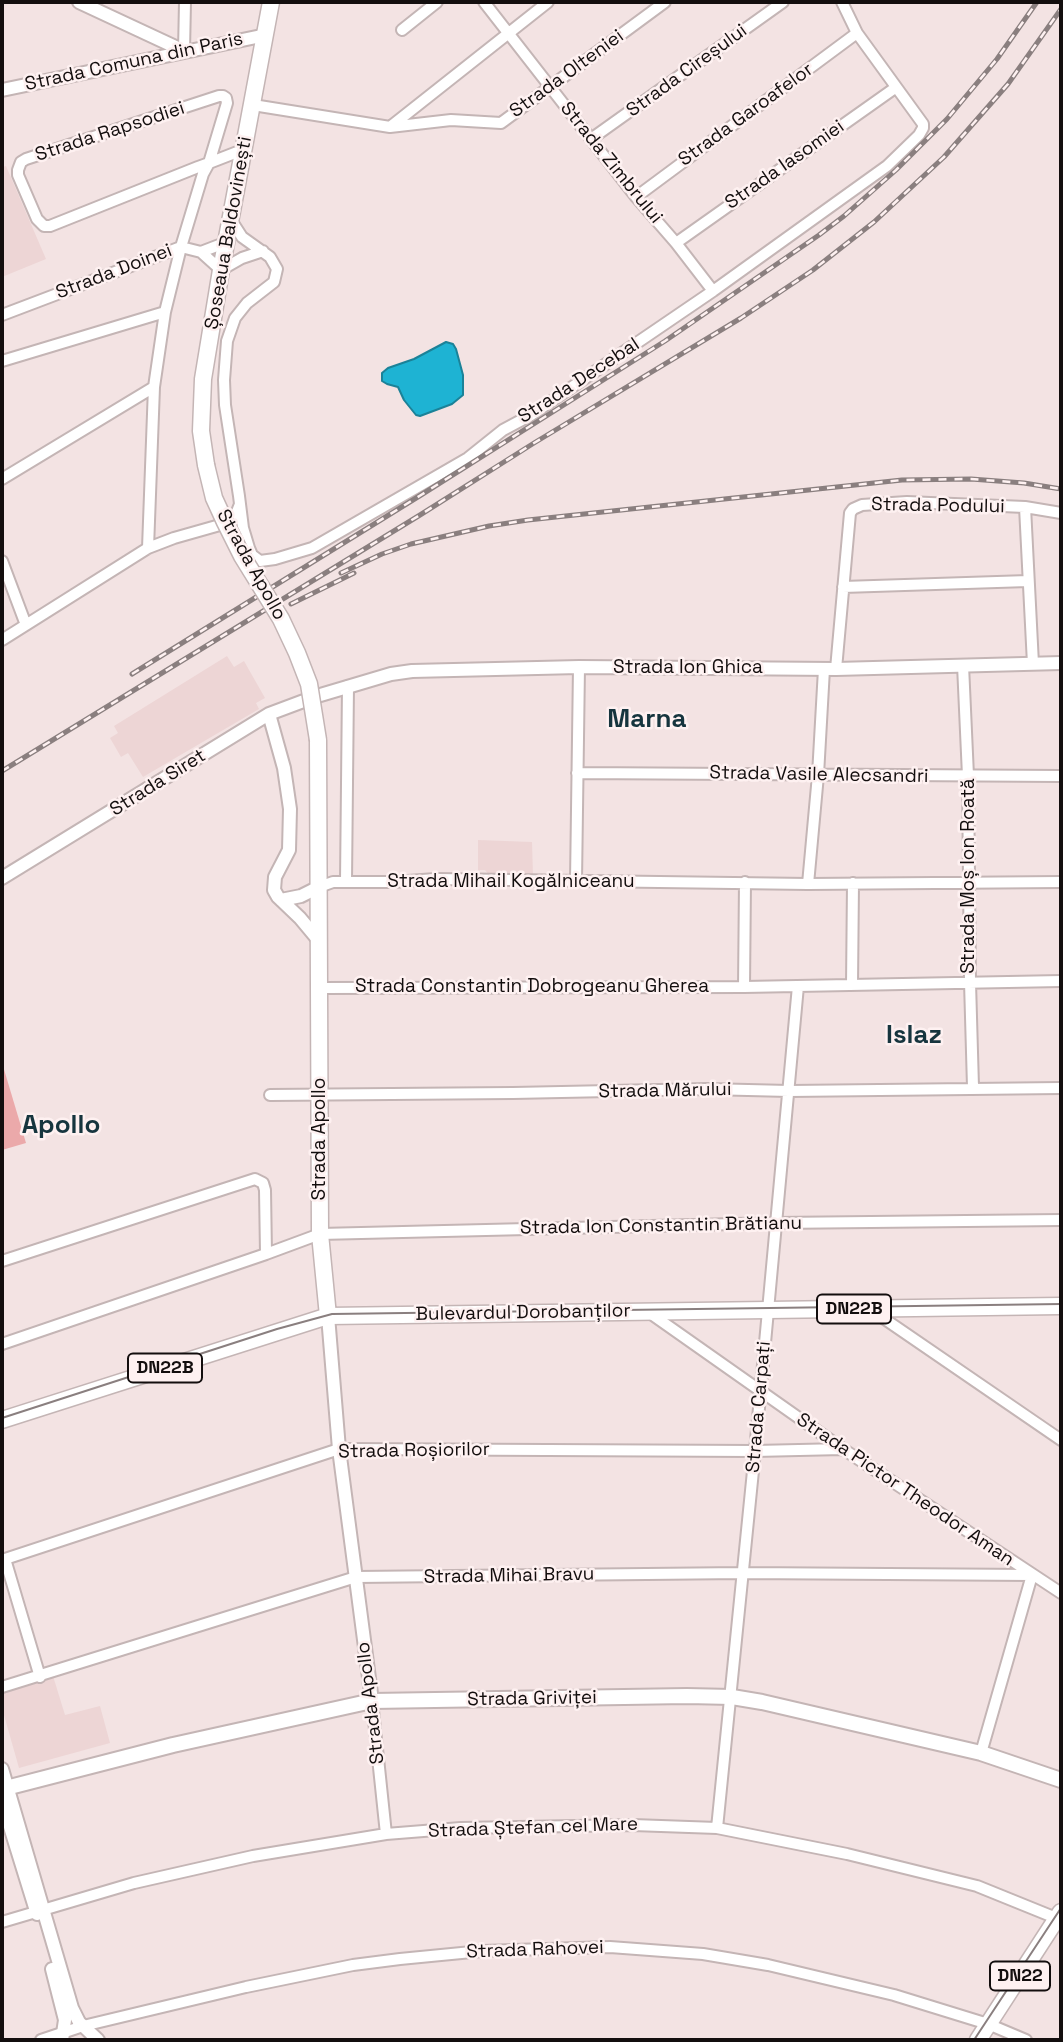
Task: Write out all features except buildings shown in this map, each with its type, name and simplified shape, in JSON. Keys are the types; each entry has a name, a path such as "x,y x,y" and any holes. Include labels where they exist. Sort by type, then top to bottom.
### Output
{"main road":[{"name":"Șoseaua Baldovinești","path":"206,465 201,431 202,396 221,270 271,2"},
{"name":"Strada Apollo","path":"206,465 221,514 298,653 309,684 318,740 320,1234 328,1316"},
{"name":"Bulevardul Dorobanților","path":"2,1420 328,1316 1061,1306"},
{"name":"Strada Griviței","path":"4,1792 173,1745 372,1701 687,1696 732,1697 981,1753 1061,1780"},
{"name":"DN22","path":"978,2040 1060,1917"}],"street":[{"path":"79,2 184,51 186,2"},
{"path":"402,30 437,2"},
{"name":"Strada Zimbrului","path":"484,2 713,291"},
{"path":"390,127 548,2"},
{"name":"Strada Olteniei","path":"253,105 390,127 450,120 501,123 665,2"},
{"name":"Strada Cireșului","path":"591,139 783,2"},
{"path":"842,2 857,33 895,88"},
{"name":"Strada Garoafelor","path":"636,197 857,33"},
{"name":"Strada Comuna din Paris","path":"2,90 265,35"},
{"name":"Strada Decebal","path":"232,220 242,236 275,262 277,269 274,282 247,303 235,318 225,355 225,405 246,540 252,555 260,561 312,548 468,458 503,430 531,415 713,291 877,174 919,135 923,128 923,124 895,88"},
{"name":"Strada Iasomiei","path":"676,243 895,88"},
{"name":"Strada Rapsodiei","path":"223,96 227,103 209,163 50,226 44,226 37,219 18,175 21,162 223,96"},
{"path":"148,548 154,387 165,312 203,174 209,163 245,149"},
{"path":"201,252 227,242"},
{"name":"Strada Doinei","path":"2,315 181,247 201,252 221,270"},
{"path":"221,270 262,251"},
{"path":"2,361 165,312"},
{"path":"2,479 154,387"},
{"name":"Strada Podului","path":"843,587 850,513 857,506 907,502 1025,508 1061,513"},
{"path":"2,640 148,548 182,535 227,523 236,514 240,504"},
{"path":"1025,508 1033,664"},
{"path":"2,561 26,625"},
{"path":"808,884 830,669 843,587 1028,580"},
{"name":"Strada Ion Ghica","path":"317,696 391,674 412,671 579,667 830,669 1061,663"},
{"name":"Strada Moș Ion Roată","path":"963,666 968,776 973,1087"},
{"path":"576,881 579,667"},
{"path":"346,881 348,686"},
{"name":"Strada Siret","path":"2,878 270,714 317,696"},
{"path":"270,714 284,768 290,809 289,849 274,881 274,890 320,942"},
{"name":"Strada Vasile Alecsandri","path":"577,772 1061,776"},
{"name":"Strada Mihail Kogălniceanu","path":"281,900 301,896 329,882 346,881 436,879 853,883"},
{"path":"1061,882 853,883 852,985 1061,981"},
{"path":"744,883 744,986"},
{"name":"Strada Constantin Dobrogeanu Gherea","path":"320,988 852,985"},
{"name":"Strada Carpați","path":"718,1828 761,1393 797,986"},
{"name":"Strada Mărului","path":"270,1095 707,1089 789,1091 1061,1088"},
{"path":"2,1261 255,1179 263,1183 265,1189 265,1254"},
{"name":"Strada Ion Constantin Brătianu","path":"2,1344 320,1234 776,1223 1061,1220"},
{"path":"870,1309 1061,1440"},
{"name":"Strada Pictor Theodor Aman","path":"648,1311 843,1449 1061,1592"},
{"name":"Strada Apollo","path":"328,1316 339,1449 372,1701 386,1834"},
{"name":"Strada Roșiorilor","path":"4,1559 339,1449 843,1449"},
{"path":"4,1559 40,1677"},
{"name":"Strada Mihai Bravu","path":"2,1687 356,1577 743,1573 1032,1575"},
{"path":"981,1753 1032,1575"},
{"path":"2,1769 4,1792 72,2008 83,2026 98,2040"},
{"name":"Strada Ștefan cel Mare","path":"2,1922 134,1883 253,1856 386,1834 461,1828 670,1825 718,1828 846,1854 955,1880 1060,1917"},
{"path":"40,1910 65,2020 64,2036"},
{"name":"Strada Rahovei","path":"41,2040 64,2036 83,2026 258,1984 353,1965 482,1951 610,1947 703,1954 768,1965 894,1995 988,2024 1026,2040"}],"shaded area":[{"path":"6,166 46,259 2,277 2,167"},
{"path":"227,656 234,667 244,661 265,698 256,703 259,709 143,777 128,753 121,757 110,738 118,733 114,726"},
{"path":"478,840 532,842 533,876 490,876 485,870 478,870"},
{"path":"2,1067 26,1143 2,1150"},
{"path":"53,1676 65,1715 100,1706 110,1743 19,1768 2,1708 2,1691"}],"water":[{"path":"446,342 453,344 456,349 463,375 463,395 452,404 420,416 416,415 398,387 382,381 382,373"}],"tram line":[{"path":"2,1418 277,1329 332,1314 1061,1304"},
{"path":"974,2040 1061,1908"}],"railway":[{"path":"132,674 665,341 819,235 896,170 947,119 997,59 1037,2"},
{"path":"2,771 741,318 813,270 874,222 944,157 1008,84 1061,9"},
{"path":"341,573 411,544 528,520 902,480 971,479 1061,489"},
{"path":"291,604 354,573"}],"district":[{"name":"Marna","path":"647,720"},
{"name":"Islaz","path":"914,1036"},
{"name":"Apollo","path":"61,1126"}]}
